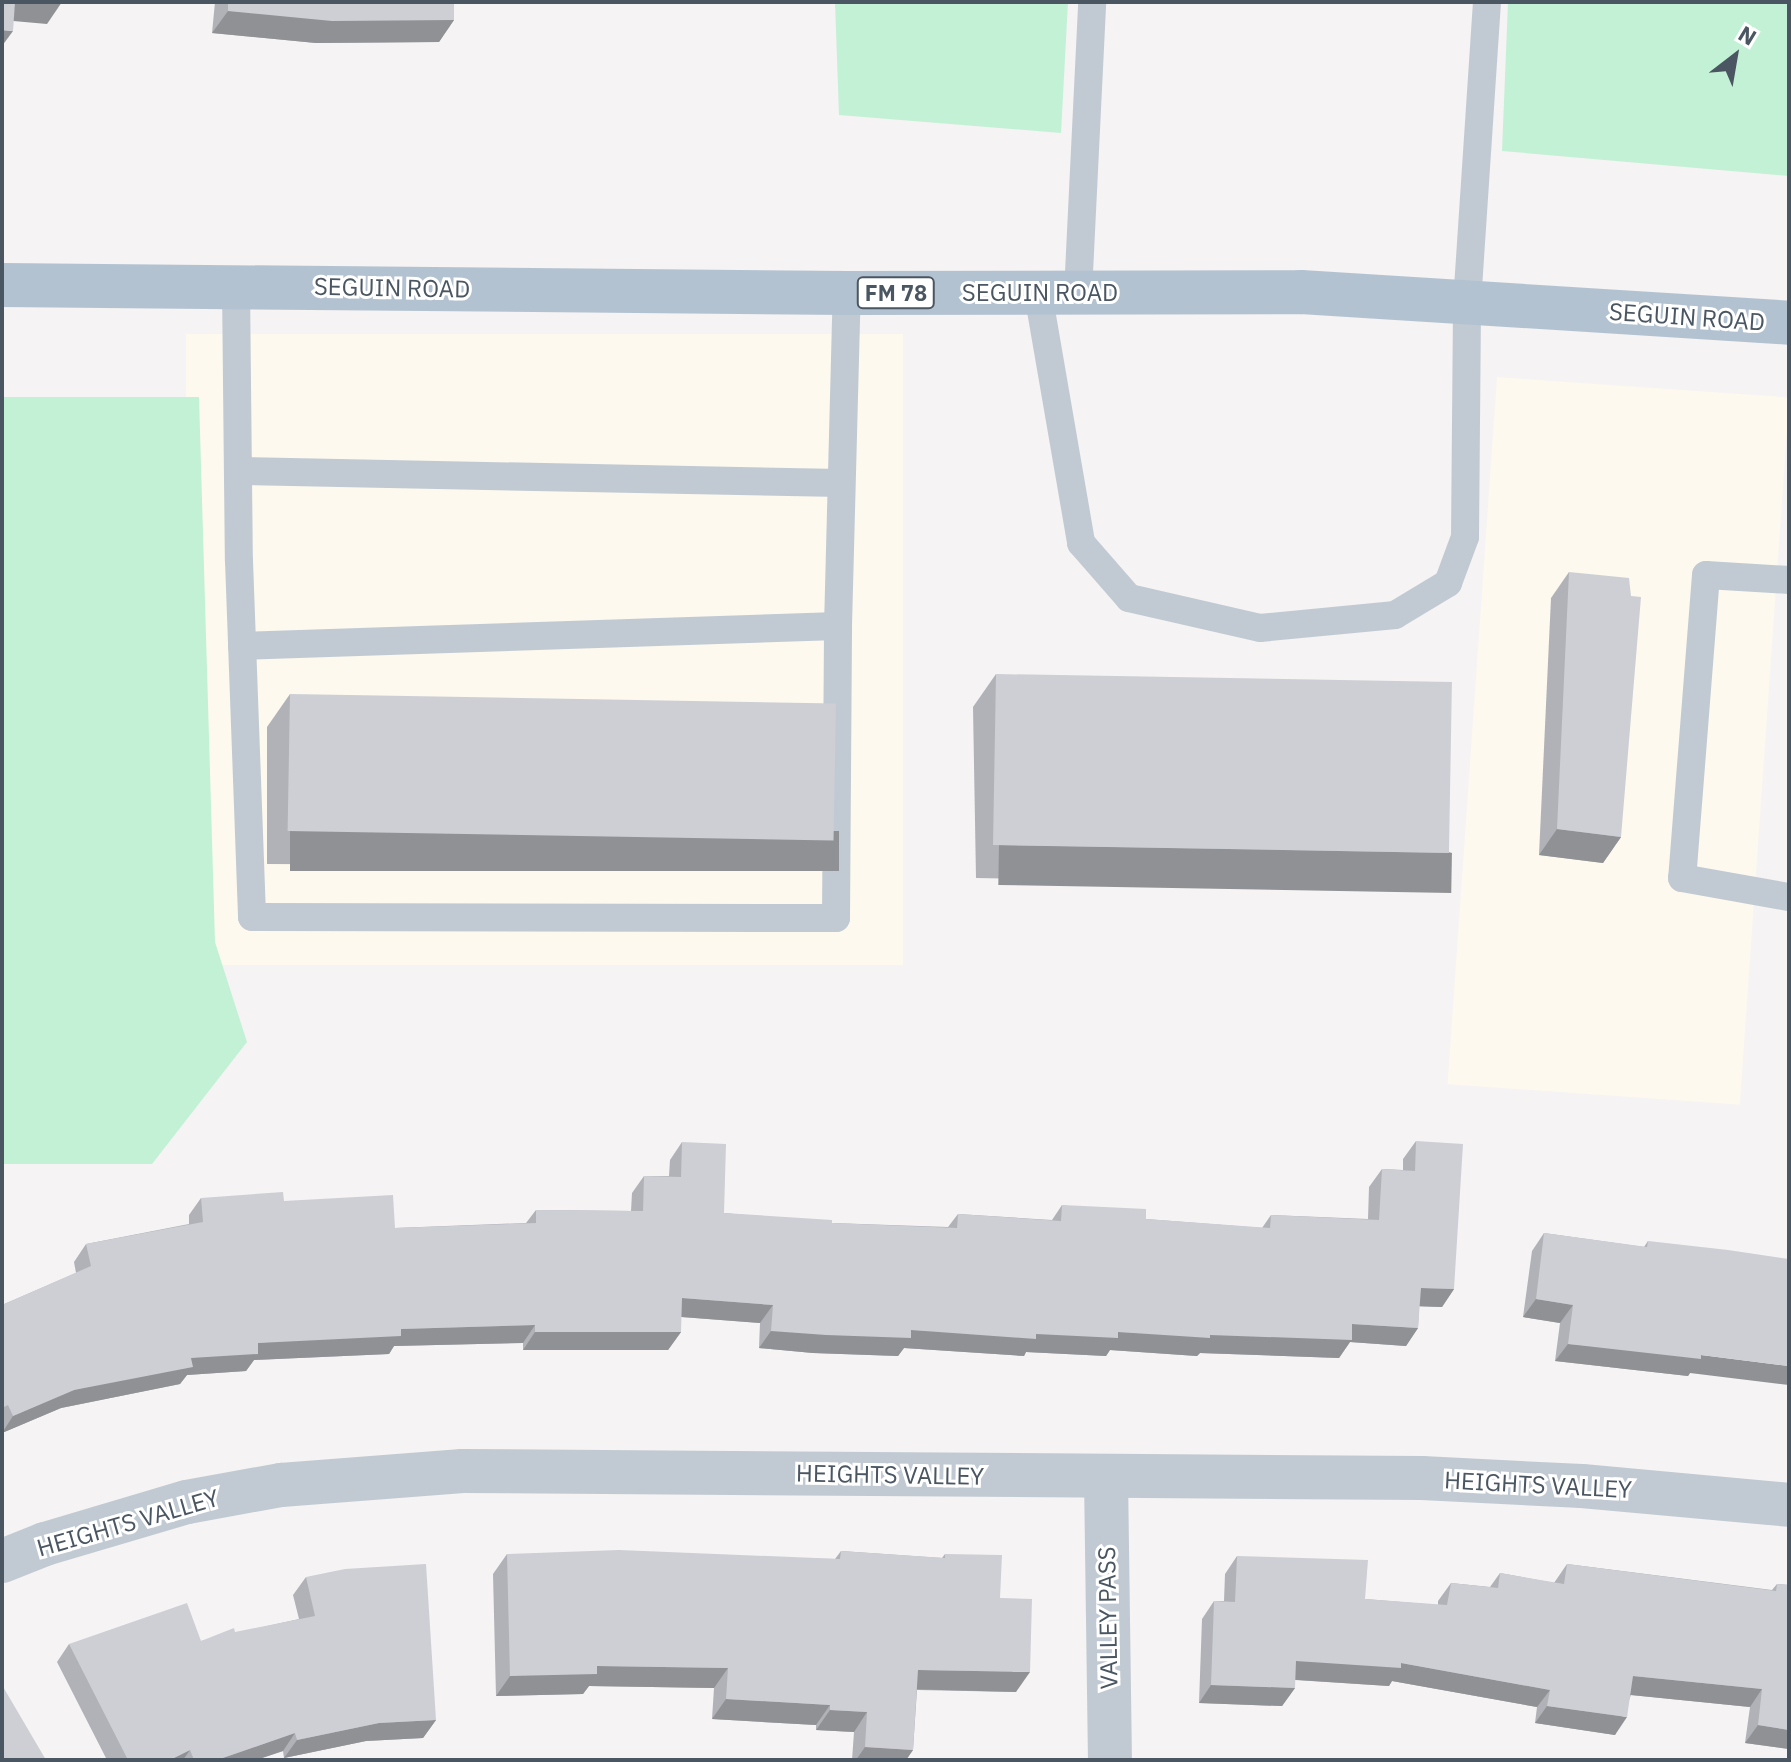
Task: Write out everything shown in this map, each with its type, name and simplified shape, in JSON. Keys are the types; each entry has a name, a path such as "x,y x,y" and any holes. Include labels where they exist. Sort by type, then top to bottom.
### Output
{"main road":[{"name":"SEGUIN ROAD","path":"2,285 847,293 1301,292 1789,323"}],"street":[{"name":"HEIGHTS VALLEY","path":"2,1561 45,1544 187,1502 281,1485 462,1471 1451,1480 1582,1486 1789,1505"},
{"name":"VALLEY PASS","path":"1106,1476 1110,1760"}],"lane":[{"path":"1092,2 1058,293 1081,543 1129,598 1260,628 1395,615 1448,583 1465,537 1467,303 1487,2"},
{"path":"236,287 242,646 252,917 836,918 838,626 847,293"},
{"path":"238,471 841,483"},
{"path":"1789,580 1706,575 1682,878 1789,897"},
{"path":"242,646 838,626"}],"shaded area":[{"path":"186,334 903,334 903,965 186,965"},
{"path":"1497,377 1789,397 1740,1105 1448,1084"}],"green space":[{"path":"835,2 1068,2 1061,133 839,115"},
{"path":"1789,2 1789,176 1502,151 1508,3"},
{"path":"2,397 199,397 215,942 247,1042 152,1164 2,1164"}],"building":[{"path":"2,2 15,2 13,31 2,30"},
{"path":"228,2 454,2 454,20 332,21 228,11"},
{"path":"1569,572 1629,578 1631,596 1641,597 1621,837 1557,829"},
{"path":"996,674 1452,682 1449,853 993,845"},
{"path":"290,694 836,704 834,841 288,831"},
{"path":"1416,1141 1463,1144 1454,1289 1421,1288 1418,1328 1352,1324 1352,1340 1210,1335 1210,1338 1118,1332 1118,1338 1036,1334 1036,1339 911,1330 911,1338 826,1335 771,1331 773,1305 682,1298 681,1332 535,1332 535,1325 401,1329 401,1336 258,1343 258,1354 191,1358 193,1367 74,1390 13,1416 8,1405 2,1408 2,1305 91,1266 86,1244 203,1222 201,1198 283,1192 284,1201 393,1195 395,1228 536,1223 536,1210 643,1211 644,1176 681,1177 682,1142 726,1144 724,1213 832,1220 832,1223 957,1228 958,1214 1061,1221 1062,1205 1146,1209 1146,1219 1270,1228 1271,1215 1379,1220 1382,1169 1415,1171"},
{"path":"1544,1233 1647,1247 1648,1241 1789,1259 1789,1366 1568,1344 1573,1305 1536,1299"},
{"path":"619,1550 840,1559 841,1551 945,1558 945,1554 1002,1555 1000,1598 1032,1599 1030,1672 918,1670 913,1750 865,1747 867,1712 830,1710 830,1705 726,1699 728,1668 597,1666 597,1674 510,1676 507,1554"},
{"path":"1237,1556 1368,1560 1365,1599 1447,1605 1451,1583 1498,1588 1500,1573 1564,1584 1567,1564 1776,1591 1777,1584 1789,1585 1789,1730 1758,1725 1762,1689 1633,1676 1627,1717 1547,1706 1550,1690 1401,1663 1401,1668 1296,1661 1295,1688 1211,1685 1214,1601 1235,1602"},
{"path":"426,1564 436,1720 379,1723 297,1740 295,1733 217,1760 194,1760 190,1750 170,1760 128,1760 69,1644 187,1603 201,1641 234,1628 235,1632 315,1616 306,1577 345,1569"},
{"path":"2,1685 46,1760 2,1760"}]}
